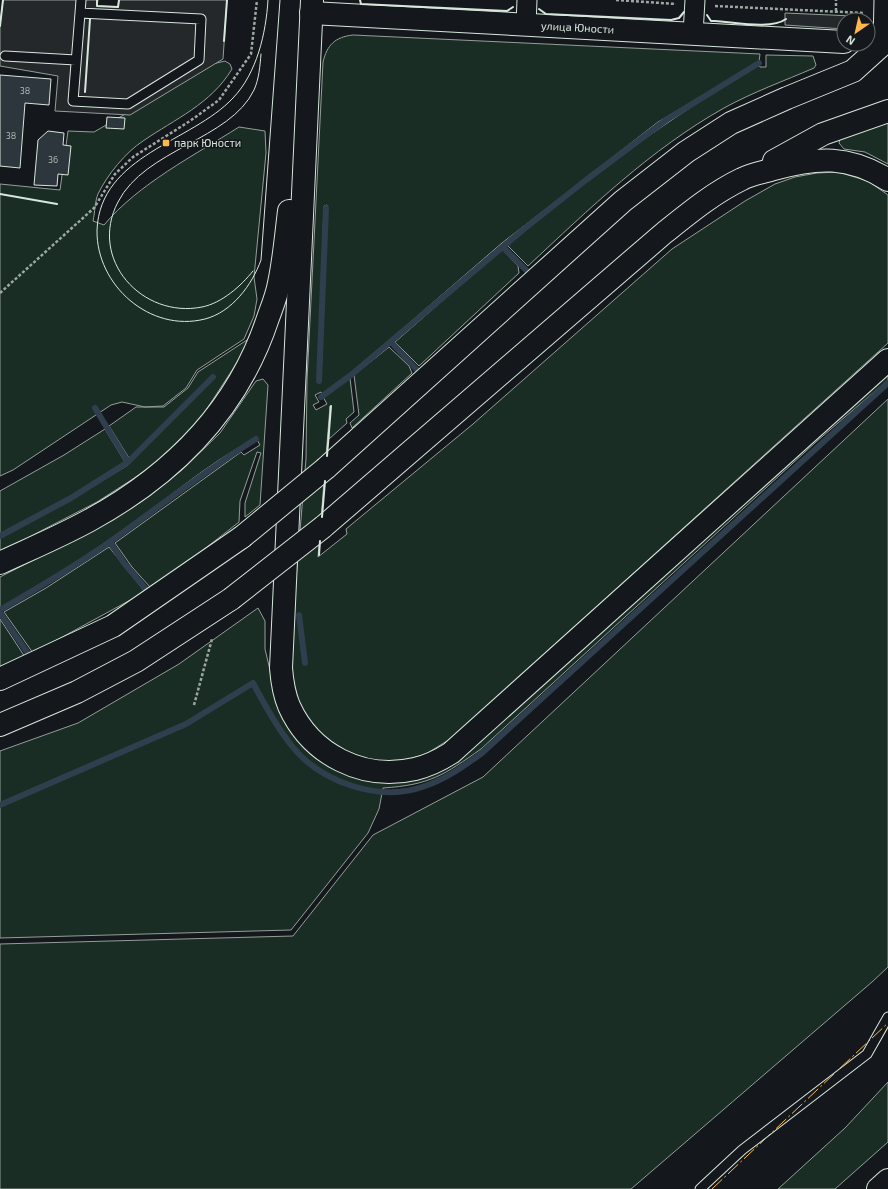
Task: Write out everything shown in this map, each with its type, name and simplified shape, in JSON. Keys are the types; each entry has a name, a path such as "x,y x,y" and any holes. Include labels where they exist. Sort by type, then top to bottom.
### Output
{"main road":[{"name":"улица Юности","path":"312,7 526,25 836,42"},
{"path":"312,7 281,668 283,687 289,705 298,722 310,738 324,751 340,761 359,768 378,772 397,772 422,767 451,753 888,360"},
{"path":"0,679 113,626 242,537 326,468 623,200 674,162 732,123 787,98 853,71 880,44"},
{"path":"0,563 90,520 154,479 176,460 208,426 243,378 262,338 279,284 309,53"},
{"path":"0,725 77,692 136,661 231,599 323,528 664,233 701,204 743,178 824,134 888,112"},
{"path":"743,178 795,163 812,160 829,160 862,166 888,180"},
{"path":"878,1189 888,1180"}],"street":[{"path":"526,25 527,0"},
{"path":"693,34 695,2"},
{"path":"880,44 884,7"}],"lane":[{"path":"80,13 201,19 199,60 128,104 73,101 81,0"},
{"path":"5,56 76,60"},
{"path":"700,1189 742,1150 867,1054 888,1017"}],"path":[{"path":"0,293 94,208 115,174 133,157 190,121 219,100 251,54 257,0"},
{"path":"616,0 695,2 836,11 884,7"},
{"path":"836,0 836,11"},
{"path":"194,705 212,639"}],"green space":[{"path":"353,35 760,54 759,62 658,122 502,243 349,375 322,395 321,392 315,395 319,402 313,405 316,410 327,404 323,397 350,378 354,412 346,419 347,423 329,439 330,406 318,557 347,534 346,529 473,424 672,249 745,201 775,184 795,177 817,173 838,172 868,181 888,195 888,343 450,739 426,754 399,762 371,761 332,745 311,725 298,701 289,663 306,459 307,380 323,62 327,51 333,43 347,36","holes":["327,205 321,381 318,382 324,206"]},
{"path":"766,55 813,56 816,65 814,68 735,102 697,124 671,142 622,181 528,266 507,245 598,172 661,127 759,65 760,67 766,67"},
{"path":"225,61 230,64 232,69 214,92 192,110 155,133 130,151 118,164 106,179 98,194 93,221 104,225 133,196 150,183 239,127 265,131 266,153 254,277 257,299 254,316 244,339 197,370 186,388 163,406 145,407 122,402 111,405 13,470 0,476 0,184 60,190 68,131 94,132 134,109 200,67"},
{"path":"888,123 888,164 865,152 844,149 839,143 840,139"},
{"path":"502,249 518,266 519,273 419,366 395,342"},
{"path":"250,338 240,358 199,421 150,468 97,502 0,552 0,538 69,501 128,465 215,378 213,376 129,458 109,426 136,407 164,407 188,388 198,372"},
{"path":"389,347 409,366 412,373 352,428 350,423 359,415 354,375"},
{"path":"888,370 888,380 816,442 481,749 457,766 436,777 399,787 383,788 379,809 368,833 291,930 0,938 0,751 78,723 179,664 258,608 265,621 265,649 274,687 319,759 342,773 364,779 409,779"},
{"path":"263,379 268,385 260,505 245,517 245,503 261,453 257,452 240,501 239,522 188,562 150,587 132,567 115,543 241,452 244,455 260,445 256,438 200,473 96,550 0,608 0,577 100,526 141,502 182,470 220,433 256,381"},
{"path":"888,399 888,967 872,982 631,1189 0,1189 0,944 293,936 373,835 483,777"},
{"path":"105,429 125,462 71,496 0,534 0,491 64,455"},
{"path":"109,547 145,592 33,653 4,612 46,588"},
{"path":"0,619 25,657 0,668"},
{"path":"888,1082 888,1142 835,1189 778,1189 845,1128"}],"shaded area":[{"path":"3,0 98,0 97,6 118,7 119,0 227,0 223,59 130,115 55,111 58,76 0,66 0,26"},
{"path":"785,13 836,15 836,28 785,25"}],"building":[{"path":"0,75 51,79 49,105 25,103 20,168 0,166"},
{"path":"107,117 125,118 124,129 106,128"},
{"path":"48,131 64,133 63,145 71,146 68,175 58,174 57,186 34,185 38,140"}],"waterway":[{"path":"321,397 351,375 524,229 586,180 666,120 759,63"},
{"path":"319,381 326,208"},
{"path":"503,247 527,271"},
{"path":"391,342 418,371"},
{"path":"0,536 71,498 128,462 213,377"},
{"path":"0,805 186,724 253,683 275,723 291,745 303,758 334,779 352,786 389,792 407,791 440,780 482,753 888,383"},
{"path":"95,408 128,462"},
{"path":"0,610 57,577 98,550 201,476 256,439"},
{"path":"110,542 124,563 145,588"},
{"path":"0,613 27,652"},
{"path":"299,615 305,663"}],"tram line":[{"path":"268,0 265,26 259,52 248,77 233,98 216,113 195,127 151,152 131,167 114,184 102,205 97,230 99,250 106,269 116,286 130,300 146,311 165,319 185,321 205,319 224,310 232,304 246,288 261,260 280,0"},
{"path":"253,271 243,282 217,302 202,307 180,308 159,304 141,294 126,280 116,263 110,244 111,223 118,202 131,184 147,169 208,133 226,121 242,107 256,86 261,54"}],"wall":[{"path":"0,26 3,0"},
{"path":"97,0 97,6 118,7 119,0"},
{"path":"224,41 227,0"},
{"path":"360,0 361,4 507,11 513,7"},
{"path":"539,9 546,14 671,20 679,18 684,12"},
{"path":"707,15 711,21 762,25 771,24 786,19"},
{"path":"85,92 90,19"},
{"path":"0,194 57,204"},
{"path":"327,456 331,406"},
{"path":"322,517 325,481"},
{"path":"319,555 320,541"}],"power":[{"path":"712,1189 888,1023"}],"place":[{"name":"парк Юности","path":"166,143"}]}
